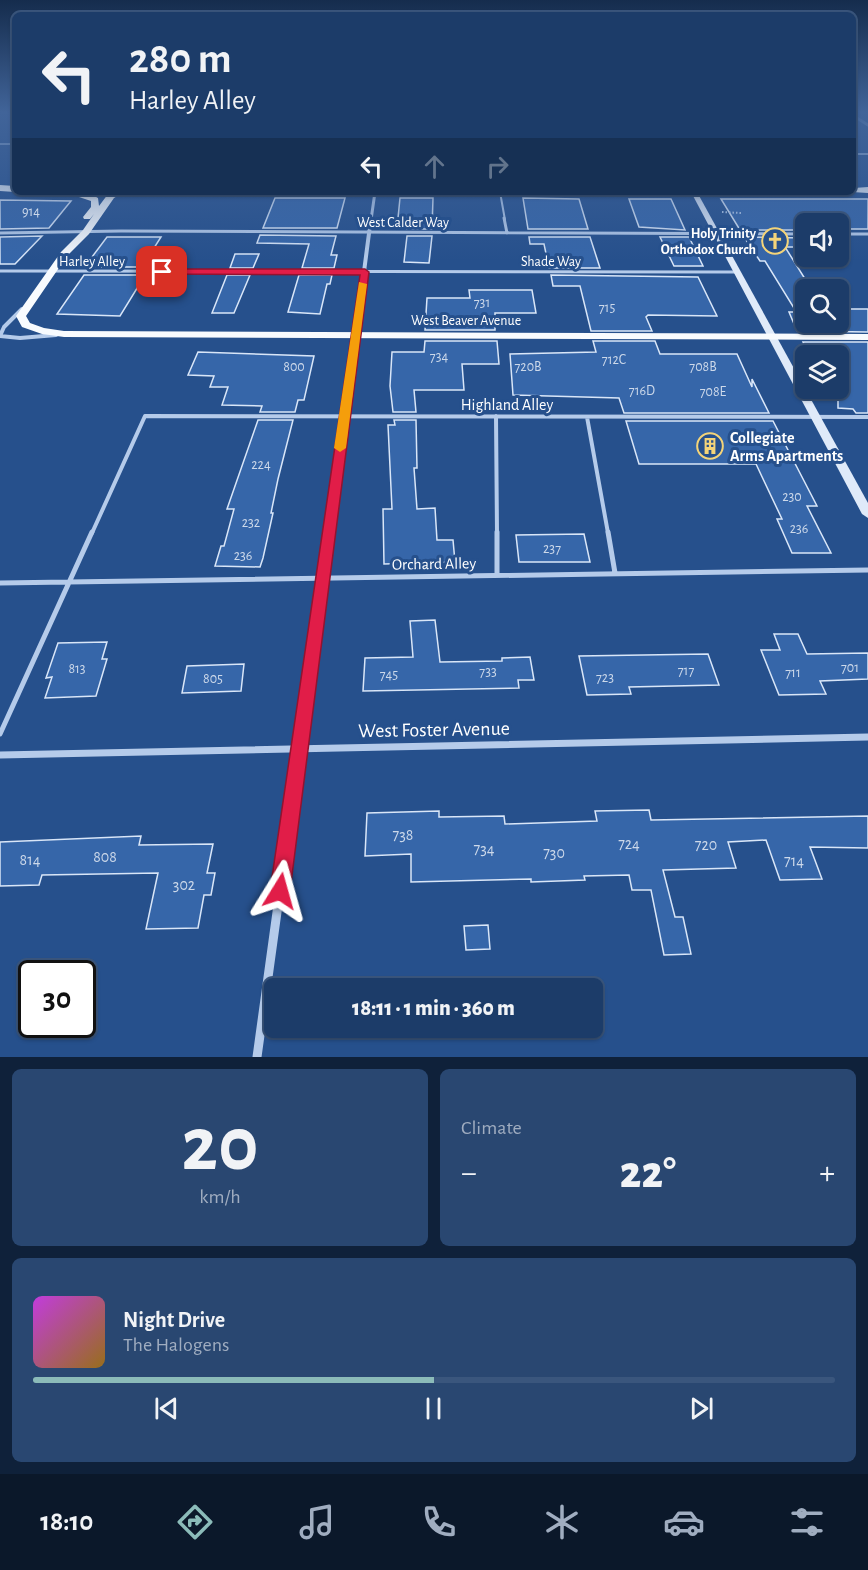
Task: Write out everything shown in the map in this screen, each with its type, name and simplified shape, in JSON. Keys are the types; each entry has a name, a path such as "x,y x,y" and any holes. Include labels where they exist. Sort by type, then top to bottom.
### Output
{"main road":[{"path":"64,255 74,233 95,207 95,203 87,195"},
{"path":"27,304 64,255 86,232 113,195"},
{"name":"West Beaver Avenue","path":"27,304 21,316 22,321 42,331 64,334 868,337"}],"street":[{"path":"257,1057 375,195"},
{"path":"696,195 868,514"},
{"path":"0,336 4,327 27,304"},
{"name":"West Beaver Avenue","path":"0,336 20,338 64,334"},
{"name":"West Foster Avenue","path":"0,755 868,737"}],"lane":[{"path":"501,195 507,233"},
{"name":"West Calder Way","path":"0,233 795,234"},
{"path":"849,234 868,234"},
{"name":"Harley Alley","path":"0,271 365,272"},
{"name":"Shade Way","path":"365,272 738,272"},
{"name":"Highland Alley","path":"70,582 145,416 868,417"},
{"path":"496,416 497,575"},
{"path":"587,417 615,573"},
{"name":"Orchard Alley","path":"0,583 868,570"},
{"path":"0,734 70,582"}],"path":[{"path":"728,213 741,213"}],"building":[{"path":"275,198 345,198 337,228 263,228"},
{"path":"400,198 433,198 432,229 407,229 409,218 398,218"},
{"path":"523,198 579,199 588,229 528,229"},
{"path":"629,199 671,199 685,230 639,227"},
{"path":"721,199 868,199 868,229 849,229 849,213 795,213 795,230 740,230"},
{"path":"0,200 71,201 49,228 0,229"},
{"path":"260,235 336,236 331,255 337,255 334,268 302,268 309,244 257,243"},
{"path":"42,236 15,264 0,264 0,237"},
{"path":"407,236 432,236 429,263 404,262"},
{"path":"107,237 161,237 142,267 89,267 91,265 86,265"},
{"path":"529,237 590,237 600,268 549,268 544,244 530,244"},
{"path":"660,237 689,237 703,266 674,266"},
{"path":"744,237 795,238 795,247 785,247 795,263 795,267 798,267 805,279 795,279 795,312 765,261 760,261"},
{"path":"235,254 259,254 253,268 230,268"},
{"path":"84,275 144,277 120,316 57,314"},
{"path":"227,275 250,275 234,313 212,313"},
{"path":"299,275 332,275 330,284 327,284 320,314 288,312"},
{"path":"551,275 698,277 717,316 648,315 646,317 652,331 591,331 580,286 553,286"},
{"path":"469,290 532,290 536,313 495,313 495,330 425,330 427,298 470,298"},
{"path":"849,309 868,309 868,332 849,332"},
{"path":"789,312 795,312 795,326"},
{"path":"425,341 497,341 499,364 462,364 464,390 414,390 416,412 393,412 390,386 392,352 424,352"},
{"path":"593,341 655,341 660,354 737,354 752,387 752,379 769,413 624,413 619,398 513,395 510,354 596,352"},
{"path":"803,342 868,342 868,413 856,413 853,409 838,408 838,399 849,399 849,345 804,345"},
{"path":"198,352 314,356 304,400 298,400 295,412 260,412 262,406 222,405 228,387 210,387 214,376 188,375"},
{"path":"258,420 293,420 278,479 263,558 260,567 215,566 221,546 224,546 234,509 227,509"},
{"path":"394,420 416,420 417,468 414,468 417,509 435,508 437,540 453,540 455,562 384,564 383,509 392,509 388,425 395,425"},
{"path":"626,421 773,421 817,506 807,506 831,553 792,553 777,519 782,519 756,464 639,464"},
{"path":"584,534 590,562 519,562 516,535"},
{"path":"435,620 440,662 502,661 502,658 530,657 534,680 518,680 519,688 363,691 365,658 413,657 410,621"},
{"path":"774,634 798,634 807,654 868,653 868,679 820,681 826,694 779,695 761,650 780,650"},
{"path":"107,642 102,659 107,659 96,696 45,698 52,677 46,678 58,643"},
{"path":"708,654 719,685 629,687 631,694 587,695 579,656"},
{"path":"244,664 241,691 182,693 187,666"},
{"path":"649,810 651,820 868,816 868,848 810,847 822,879 780,880 766,840 728,842 736,868 663,870 675,917 683,917 691,954 664,955 651,890 632,890 629,875 584,876 585,880 531,882 531,879 411,882 411,854 365,856 367,813 439,811 439,817 504,816 505,824 597,821 595,811"},
{"path":"141,836 139,845 213,844 207,873 215,873 211,895 204,895 198,928 146,929 158,873 42,875 39,885 0,886 0,842"},
{"path":"488,925 490,949 466,950 464,926"}],"slow traffic":[{"path":"340,448 363,284"}],"place":[{"name":"Holy Trinity Orthodox Church","path":"775,241"},
{"name":"Collegiate Arms Apartments","path":"710,446"}],"route":[{"path":"162,272 365,272 280,891"}]}
